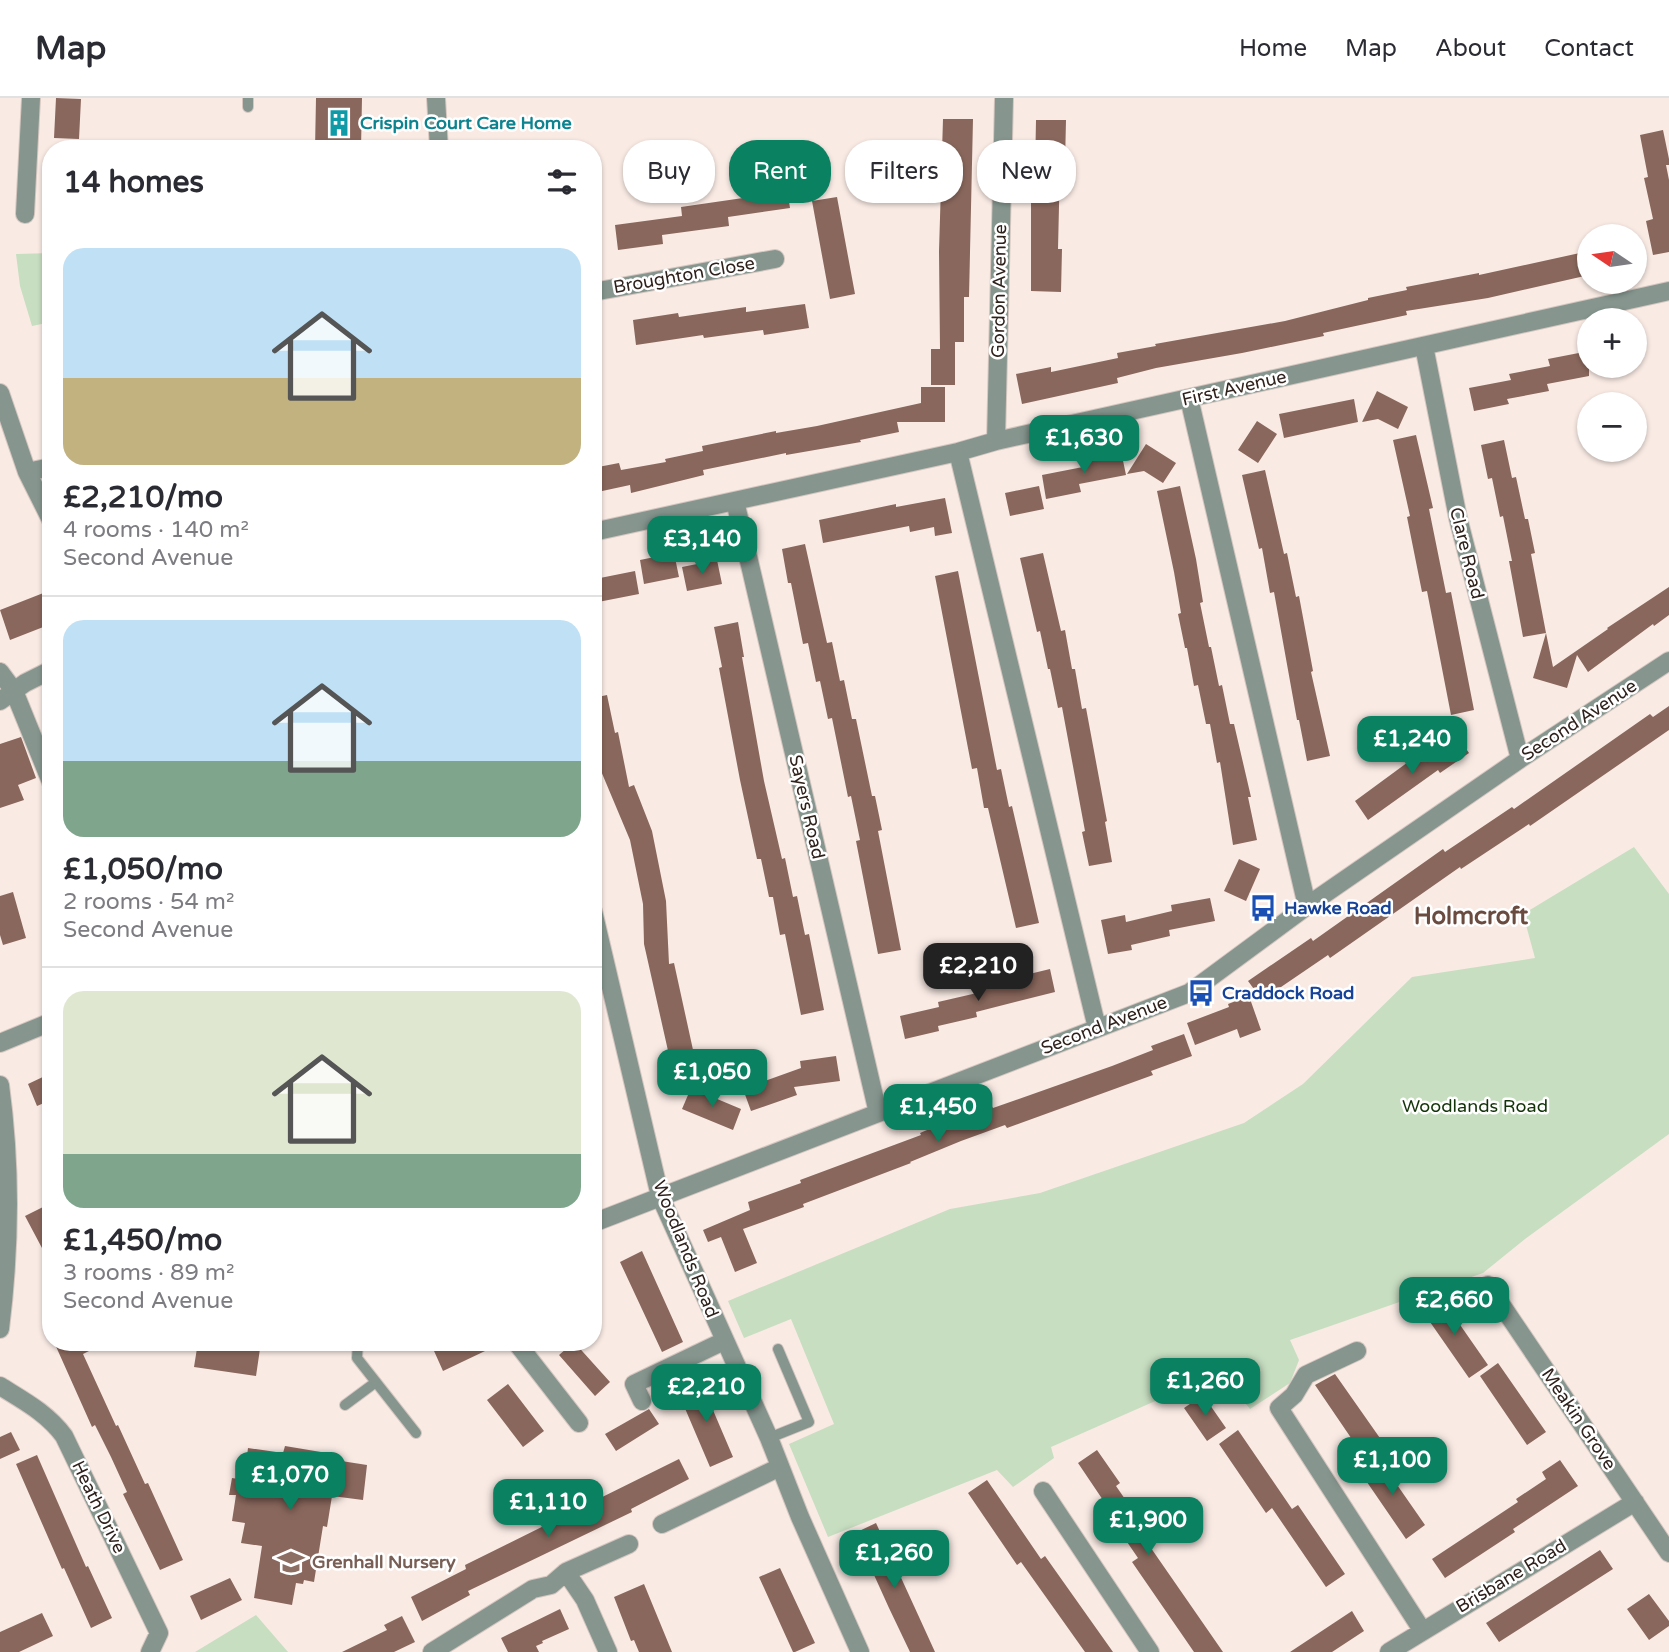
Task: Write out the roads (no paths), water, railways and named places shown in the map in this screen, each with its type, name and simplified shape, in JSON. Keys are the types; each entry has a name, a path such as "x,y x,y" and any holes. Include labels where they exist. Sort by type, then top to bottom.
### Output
{"street":[{"path":"24,214 31,98"},
{"path":"436,98 438,140"},
{"name":"Gordon Avenue","path":"996,441 1004,98"},
{"name":"Broughton Close","path":"602,290 775,259"},
{"name":"First Avenue","path":"602,529 958,452 996,441 1669,291"},
{"name":"Clare Road","path":"1424,346 1458,518 1520,759"},
{"path":"0,393 27,472 42,502"},
{"path":"1189,398 1307,906"},
{"path":"958,452 1097,1028"},
{"path":"27,472 42,469"},
{"name":"Sayers Road","path":"735,501 878,1113"},
{"name":"Second Avenue","path":"602,1219 1189,993 1307,906 1520,759 1669,662"},
{"path":"0,672 7,696 42,764"},
{"path":"7,696 42,674"},
{"name":"Woodlands Road","path":"602,949 660,1196 769,1438 860,1652"},
{"path":"0,1043 42,1026"},
{"path":"0,1092 8,1231 0,1329"},
{"name":"Meakin Grove","path":"1488,1285 1669,1553"},
{"path":"642,1401 634,1384 724,1341"},
{"path":"523,1351 579,1423"},
{"path":"1357,1351 1306,1375 1294,1395 1279,1408 1422,1630"},
{"name":"Heath Drive","path":"0,1386 53,1421 64,1436 159,1633 150,1652"},
{"path":"662,1524 780,1467"},
{"path":"1043,1490 1150,1652"},
{"name":"Brisbane Road","path":"1389,1652 1635,1502"},
{"path":"432,1652 533,1589 551,1585 566,1572 629,1544"},
{"path":"566,1572 585,1600 608,1652"}],"lane":[{"path":"769,1438 809,1422 778,1349"},
{"path":"357,1351 357,1358 416,1433"},
{"path":"345,1405 376,1382"}],"place":[{"name":"Crispin Court Care Home","path":"339,123"},
{"name":"Hawke Road","path":"1263,908"},
{"name":"Craddock Road","path":"1201,993"},
{"name":"Grenhall Nursery","path":"291,1562"}],"district":[{"name":"Holmcroft","path":"1471,916"}]}
